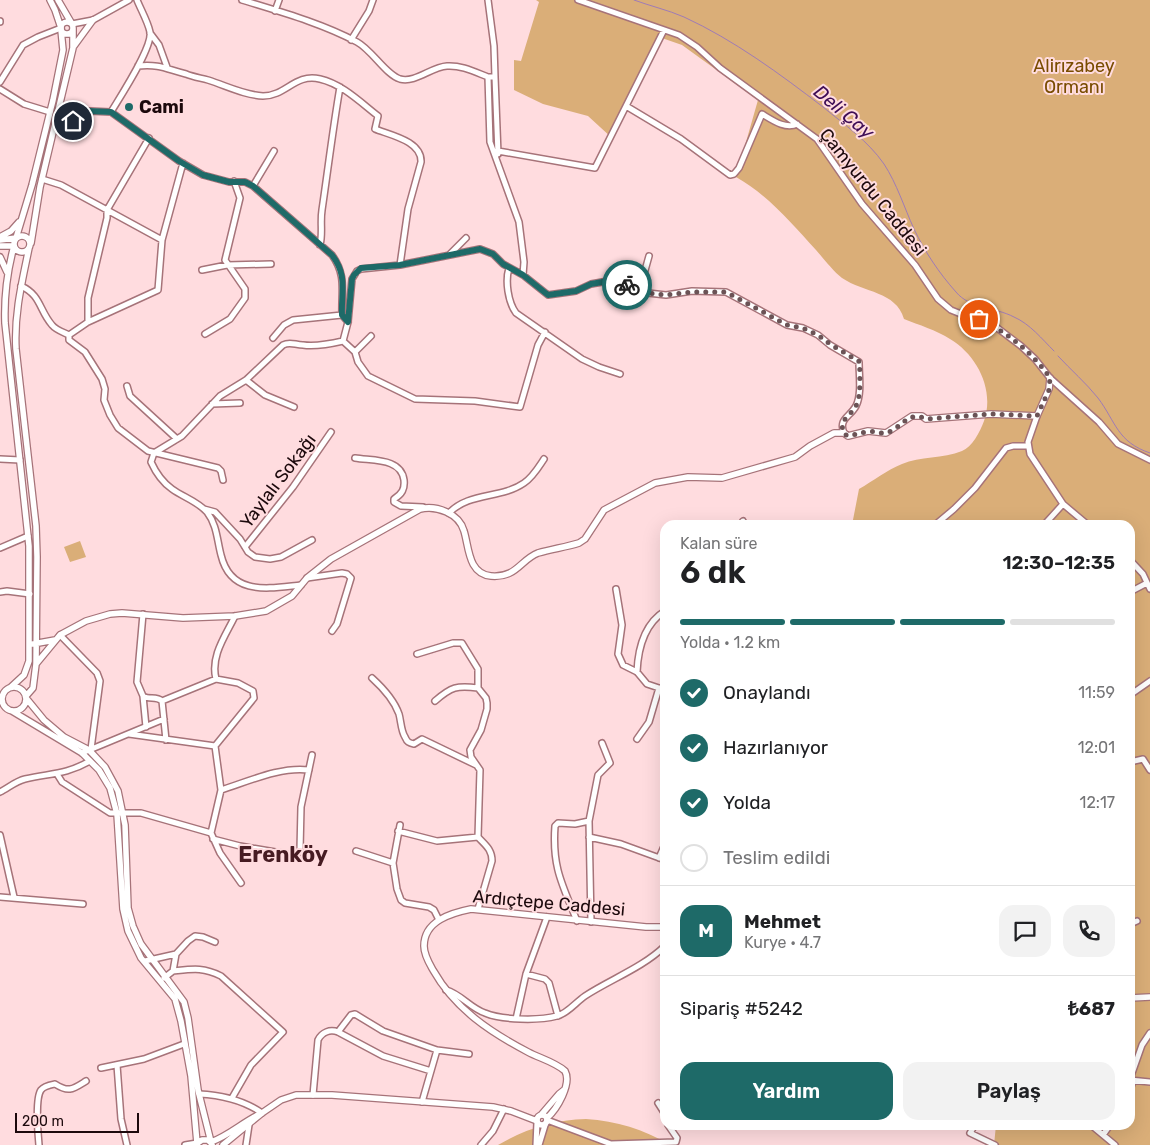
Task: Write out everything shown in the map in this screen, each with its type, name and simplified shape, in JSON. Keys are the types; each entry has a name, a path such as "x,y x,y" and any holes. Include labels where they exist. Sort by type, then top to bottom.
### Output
{"street":[{"path":"0,709 11,711 22,708 26,697 33,688 36,664 33,644 28,536 5,332 4,302 7,272 25,211 62,58 61,29 50,0"},
{"path":"58,0 73,26 73,48 42,179 16,311 16,339 36,526 33,644 27,671 21,679 3,694 2,700 4,705 11,711 82,753 99,770 110,788 117,814 123,909 128,931 145,961 164,978 184,1002 199,1094 212,1144"},
{"path":"73,26 92,20 129,0"},
{"path":"137,0 150,33 159,45 167,67"},
{"path":"242,0 326,27 364,47 390,73 402,79 410,80 446,66 455,66 488,77 494,77"},
{"path":"275,11 279,0"},
{"path":"351,40 369,11 373,0"},
{"path":"488,0 494,46 498,151 494,159"},
{"name":"Çamyurdu Caddesi","path":"578,0 679,35 697,47 720,68 817,139 862,204 914,265 938,299 951,310 992,324 1022,346 1050,378 1099,422 1118,444 1150,460"},
{"path":"73,48 92,20"},
{"path":"61,29 62,24 65,22 69,22 73,26"},
{"path":"61,29 64,34 68,34 72,32 73,26"},
{"path":"0,82 23,45 38,36 61,29"},
{"path":"498,151 595,168 664,30"},
{"path":"111,112 138,66 149,42 150,33"},
{"path":"138,66 153,65 167,67 232,89 265,96 277,93 294,82 310,78 319,78 340,87 378,116 375,129 408,142 417,148 421,156 408,209 401,247 400,265"},
{"path":"488,77 488,132 494,159 519,222 524,262 523,275"},
{"path":"320,245 322,236 321,213 340,87"},
{"path":"0,89 24,104 50,112"},
{"path":"626,106 681,139 730,175 734,174 741,164 762,114 786,126 791,127 797,124"},
{"path":"56,118 73,121 89,111 111,112 203,175 229,182 245,182 253,186 332,255 340,270 343,287 342,315 348,322"},
{"path":"88,322 88,298 107,210 149,138"},
{"path":"253,186 274,151"},
{"path":"69,335 88,322 158,290 162,240 183,163"},
{"path":"42,179 61,185 162,240"},
{"path":"205,334 230,319 245,298 244,289 227,265 225,256 240,198 234,181"},
{"path":"0,238 17,226 25,211"},
{"path":"0,238 26,236 30,246"},
{"path":"448,255 466,238"},
{"path":"0,246 14,246 23,252 30,246"},
{"path":"344,341 348,322 352,279 361,268 400,265 480,249 493,254 509,268 523,275 548,295 576,291 591,284 608,281 624,284 639,292 666,295 692,292 726,292 787,325 803,328 818,335 860,362 858,399 852,412 843,420 842,429 844,434"},
{"path":"639,292 649,256"},
{"path":"0,257 7,272"},
{"path":"202,270 227,265 271,264"},
{"path":"509,268 507,281 514,309 518,314 588,362 620,374"},
{"path":"21,286 35,295 51,324 69,335"},
{"path":"273,338 284,325 293,320 342,315"},
{"path":"344,341 355,352 358,362 368,376 415,398 474,401 520,407 538,345 545,332"},
{"path":"69,335 69,340 85,352 102,379 105,390 104,400 118,428 148,451 215,467 221,471 223,480"},
{"path":"355,352 371,336"},
{"path":"301,585 258,589 246,585 235,578 226,569 221,557 214,522 204,509 190,498 172,489 157,474 151,462 154,453 182,436 220,396 246,380 286,343 307,345 344,341"},
{"path":"1050,378 1049,390 1037,416 1028,446 1030,454 1063,504 1082,520"},
{"path":"246,380 265,395 294,407"},
{"path":"126,386 130,396 177,439"},
{"path":"212,404 240,403"},
{"path":"355,458 390,463 397,466 402,473 405,485 402,493 394,499 394,502 400,506 434,508 448,513 464,528 470,557 476,568 486,576 502,576 513,572 536,554 585,539 604,510 655,483 688,477 722,478 796,457 834,433 848,436 868,431 891,432 907,418 917,416 926,419 991,414 1037,416"},
{"name":"Yaylalı Sokağı","path":"246,547 294,487 331,432"},
{"path":"941,520 975,488 1006,448 1028,446"},
{"path":"0,459 20,460"},
{"path":"448,513 457,505 469,500 522,485 531,477 544,459"},
{"path":"1049,520 1063,504"},
{"path":"36,664 58,638 73,627 98,616 122,613 183,618 236,616 259,613 274,608 292,596 307,578 341,553 426,508"},
{"path":"204,509 215,512 246,547 248,552 255,557 270,559 286,555 312,540"},
{"path":"0,548 28,536"},
{"path":"1135,565 1143,574 1150,589"},
{"path":"307,578 342,573 347,574 350,578 337,624 332,631"},
{"path":"1135,589 1146,583"},
{"path":"616,589 622,625 618,654 623,665 636,672 647,684 660,688"},
{"path":"0,592 30,594"},
{"path":"143,614 138,682 143,696 146,727"},
{"path":"216,679 214,662 236,616"},
{"path":"636,672 639,652 645,634 660,616"},
{"path":"33,644 58,638"},
{"path":"58,638 97,673 100,681 90,750"},
{"path":"418,654 453,643 462,644 478,669 478,688 486,698 488,709 481,730 470,750 471,757 480,770 478,837 491,851 492,861 478,909"},
{"path":"372,678 391,699 398,713 403,734 409,743 414,744 422,739 476,765"},
{"path":"143,696 162,701 216,679 238,683 251,689 254,696 253,700 215,746 221,790 211,833 220,853 241,883"},
{"path":"1135,692 1150,681"},
{"path":"435,701 458,686 478,688"},
{"path":"0,691 19,688 44,720 64,736 90,750 105,767 118,791 124,813 128,908 141,944 153,959 175,999 181,1021 192,1087 196,1144"},
{"path":"637,739 649,722 660,694"},
{"path":"162,701 166,740"},
{"path":"82,753 164,719"},
{"path":"128,734 215,746"},
{"path":"591,922 589,821 598,775 610,763 602,743"},
{"path":"213,839 240,846 293,855 297,854 300,850 301,808 312,756"},
{"path":"1135,761 1144,758 1150,770"},
{"path":"0,792 23,779 74,770 90,761"},
{"path":"221,790 281,771 309,770"},
{"path":"56,774 62,782 108,812 117,814 141,813 211,833"},
{"path":"578,921 558,873 554,844 555,826 558,823 575,824 589,821"},
{"path":"478,837 437,841 399,828 393,863 397,889 401,900 405,903 429,907 434,910 439,920 426,934 424,949 427,960 446,990 466,1013 532,1055 563,1068 568,1077 563,1096 542,1119 538,1145"},
{"path":"0,835 14,897"},
{"path":"589,837 621,844 659,858"},
{"path":"356,851 393,863"},
{"path":"0,896 83,904"},
{"name":"Ardıçtepe Caddesi","path":"439,920 454,913 478,909 547,918 660,927"},
{"path":"516,1018 526,974 547,918"},
{"path":"173,971 176,954 188,940 195,936 215,942"},
{"path":"446,990 454,992 484,1013 524,1020 558,1016 585,996 629,973 660,951"},
{"path":"145,961 176,954"},
{"path":"164,978 173,971 196,968 209,970 221,976 283,1032 251,1064 232,1098"},
{"path":"526,974 545,979 548,982 558,1016"},
{"path":"1135,998 1150,997"},
{"path":"338,1032 351,1015 355,1014 391,1034 438,1050 469,1054"},
{"path":"313,1095 320,1037 327,1031 338,1032 383,1056 431,1071"},
{"path":"1135,1067 1142,1045 1150,1033"},
{"path":"102,1068 144,1059 184,1044"},
{"path":"422,1102 438,1050"},
{"path":"117,1065 121,1119 127,1145"},
{"path":"39,1145 37,1126 41,1090 46,1086 55,1084 62,1089 71,1090 86,1080"},
{"path":"1135,1080 1150,1082"},
{"path":"199,1094 232,1098 262,1113"},
{"path":"223,1145 262,1113 281,1100 296,1095 494,1107 542,1119 611,1144 676,1142 677,1139 671,1130"},
{"path":"481,1145 493,1130 504,1109"},
{"path":"212,1144 230,1134 250,1118 262,1113"},
{"path":"538,1145 542,1119"},
{"path":"246,1145 249,1125"},
{"path":"972,1130 970,1133 995,1145"},
{"path":"1097,1130 1115,1145"},
{"path":"1103,1135 1106,1130"},
{"path":"185,1145 196,1144 202,1140 212,1144"}],"green space":[{"name":"Alirızabey Ormanı","path":"536,0 1150,0 1150,1145 994,1145 996,1130 1135,1130 1135,520 853,520 859,489 885,472 909,461 955,454 966,449 972,443 984,421 987,409 985,386 976,364 960,346 950,339 904,319 900,310 887,298 842,278 779,210 759,192 736,177 758,100 682,45 659,37 612,138 588,116 543,104 514,90 514,60 521,61 539,2"},
{"path":"80,541 86,557 70,562 64,547"},
{"path":"586,1119 630,1127 650,1134 670,1145 498,1145 540,1126"}],"waterway":[{"name":"Deli Çay","path":"634,0 672,12 721,36 773,70 848,127 871,148 884,164 923,246 938,270 956,292 968,302 1020,320 1036,332 1054,351"},
{"name":"Deli Çay","path":"1058,356 1098,398 1124,437 1130,443 1150,453"}],"way so far":[{"path":"627,285 639,292 666,295 692,292 730,293 787,325 803,328 818,335 860,362 859,392 856,406 843,420 842,425 844,434 848,436 868,431 880,434 891,432 912,416 922,416 926,419 991,414 1037,416 1049,390 1050,378 1022,346 992,324 979,319"}],"place":[{"name":"Cami","path":"129,107"}],"district":[{"name":"Erenköy","path":"283,854"}],"route":[{"path":"73,121 89,111 101,110 111,112 179,161 203,175 229,182 245,182 253,186 332,255 337,262 343,278 342,315 348,322 352,279 361,268 400,265 435,259 469,250 480,249 493,254 503,264 523,275 548,295 576,291 591,284 608,281 627,285"}]}
